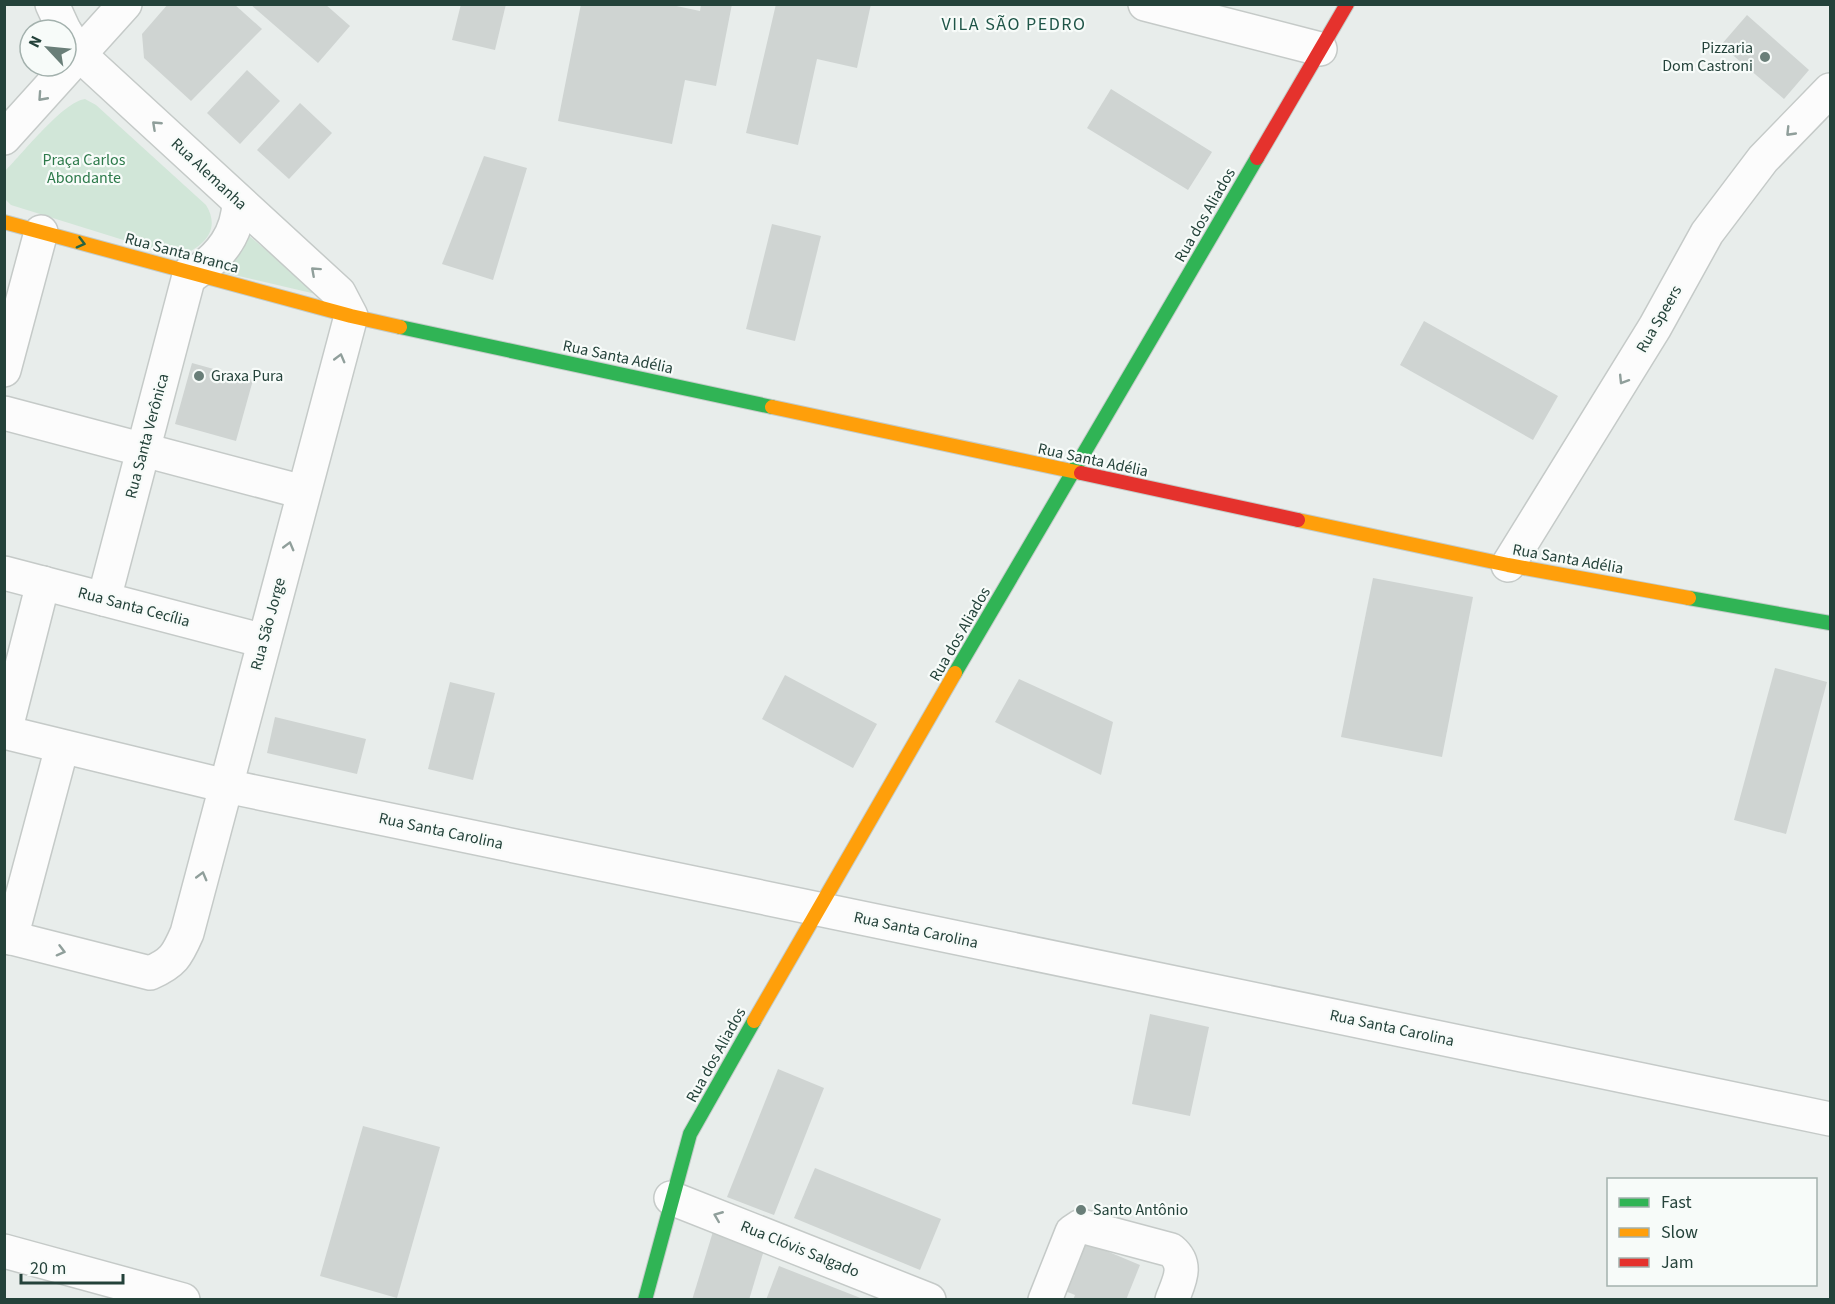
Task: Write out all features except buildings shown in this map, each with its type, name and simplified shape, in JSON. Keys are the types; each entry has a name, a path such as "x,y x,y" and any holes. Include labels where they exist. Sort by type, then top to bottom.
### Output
{"street":[{"name":"Rua Alemanha","path":"52,4 59,18"},
{"path":"78,34 124,4"},
{"path":"1145,4 1320,49"},
{"name":"Rua dos Aliados","path":"645,1299 690,1134 816,911 1347,4"},
{"name":"Rua Alemanha","path":"78,47 239,202 339,293 351,316"},
{"path":"4,138 44,78"},
{"name":"Rua Speers","path":"1508,566 1655,327 1707,233 1763,159 1830,90"},
{"path":"192,273 207,266 232,237 238,217 239,202"},
{"name":"Rua Santa Branca","path":"4,222 351,316"},
{"path":"4,370 41,232"},
{"name":"Rua Santa Verônica","path":"104,599 192,273"},
{"name":"Rua Santa Adélia","path":"351,316 1508,566 1830,623"},
{"name":"Rua São Jorge","path":"8,937 150,973 168,965 179,951 187,933 351,316"},
{"path":"4,413 303,492"},
{"name":"Rua Santa Cecília","path":"4,573 264,641"},
{"path":"4,732 43,584"},
{"name":"Rua Santa Carolina","path":"4,732 226,786 816,911 1830,1119"},
{"path":"8,937 62,747"},
{"name":"Rua Clóvis Salgado","path":"671,1197 929,1299"},
{"path":"1045,1299 1072,1232 1081,1226 1172,1250 1181,1260 1183,1268 1172,1299"},
{"path":"4,1251 183,1299"}],"green space":[{"name":"Praça Carlos Abondante","path":"85,99 96,105 206,205 212,223 210,231 195,249 178,257 11,205 5,199 6,170 55,118 76,102"},
{"path":"242,230 320,295 217,271"}],"traffic: fast":[{"path":"955,673 1257,158"},
{"path":"400,327 772,407"},
{"path":"1689,598 1830,623"},
{"path":"645,1300 690,1134 754,1021"}],"traffic: slow":[{"path":"4,222 351,316 400,327"},
{"path":"772,407 1081,473"},
{"path":"1298,520 1508,565 1689,598"},
{"path":"754,1021 955,673"}],"traffic: jam":[{"path":"1257,158 1347,4"},
{"path":"1081,473 1298,520"}],"place":[{"name":"Pizzaria Dom Castroni","path":"1765,57"},
{"name":"Graxa Pura","path":"199,376"},
{"name":"Santo Antônio","path":"1081,1210"}],"district":[{"name":"VILA SÃO PEDRO","path":"1014,24"}]}
